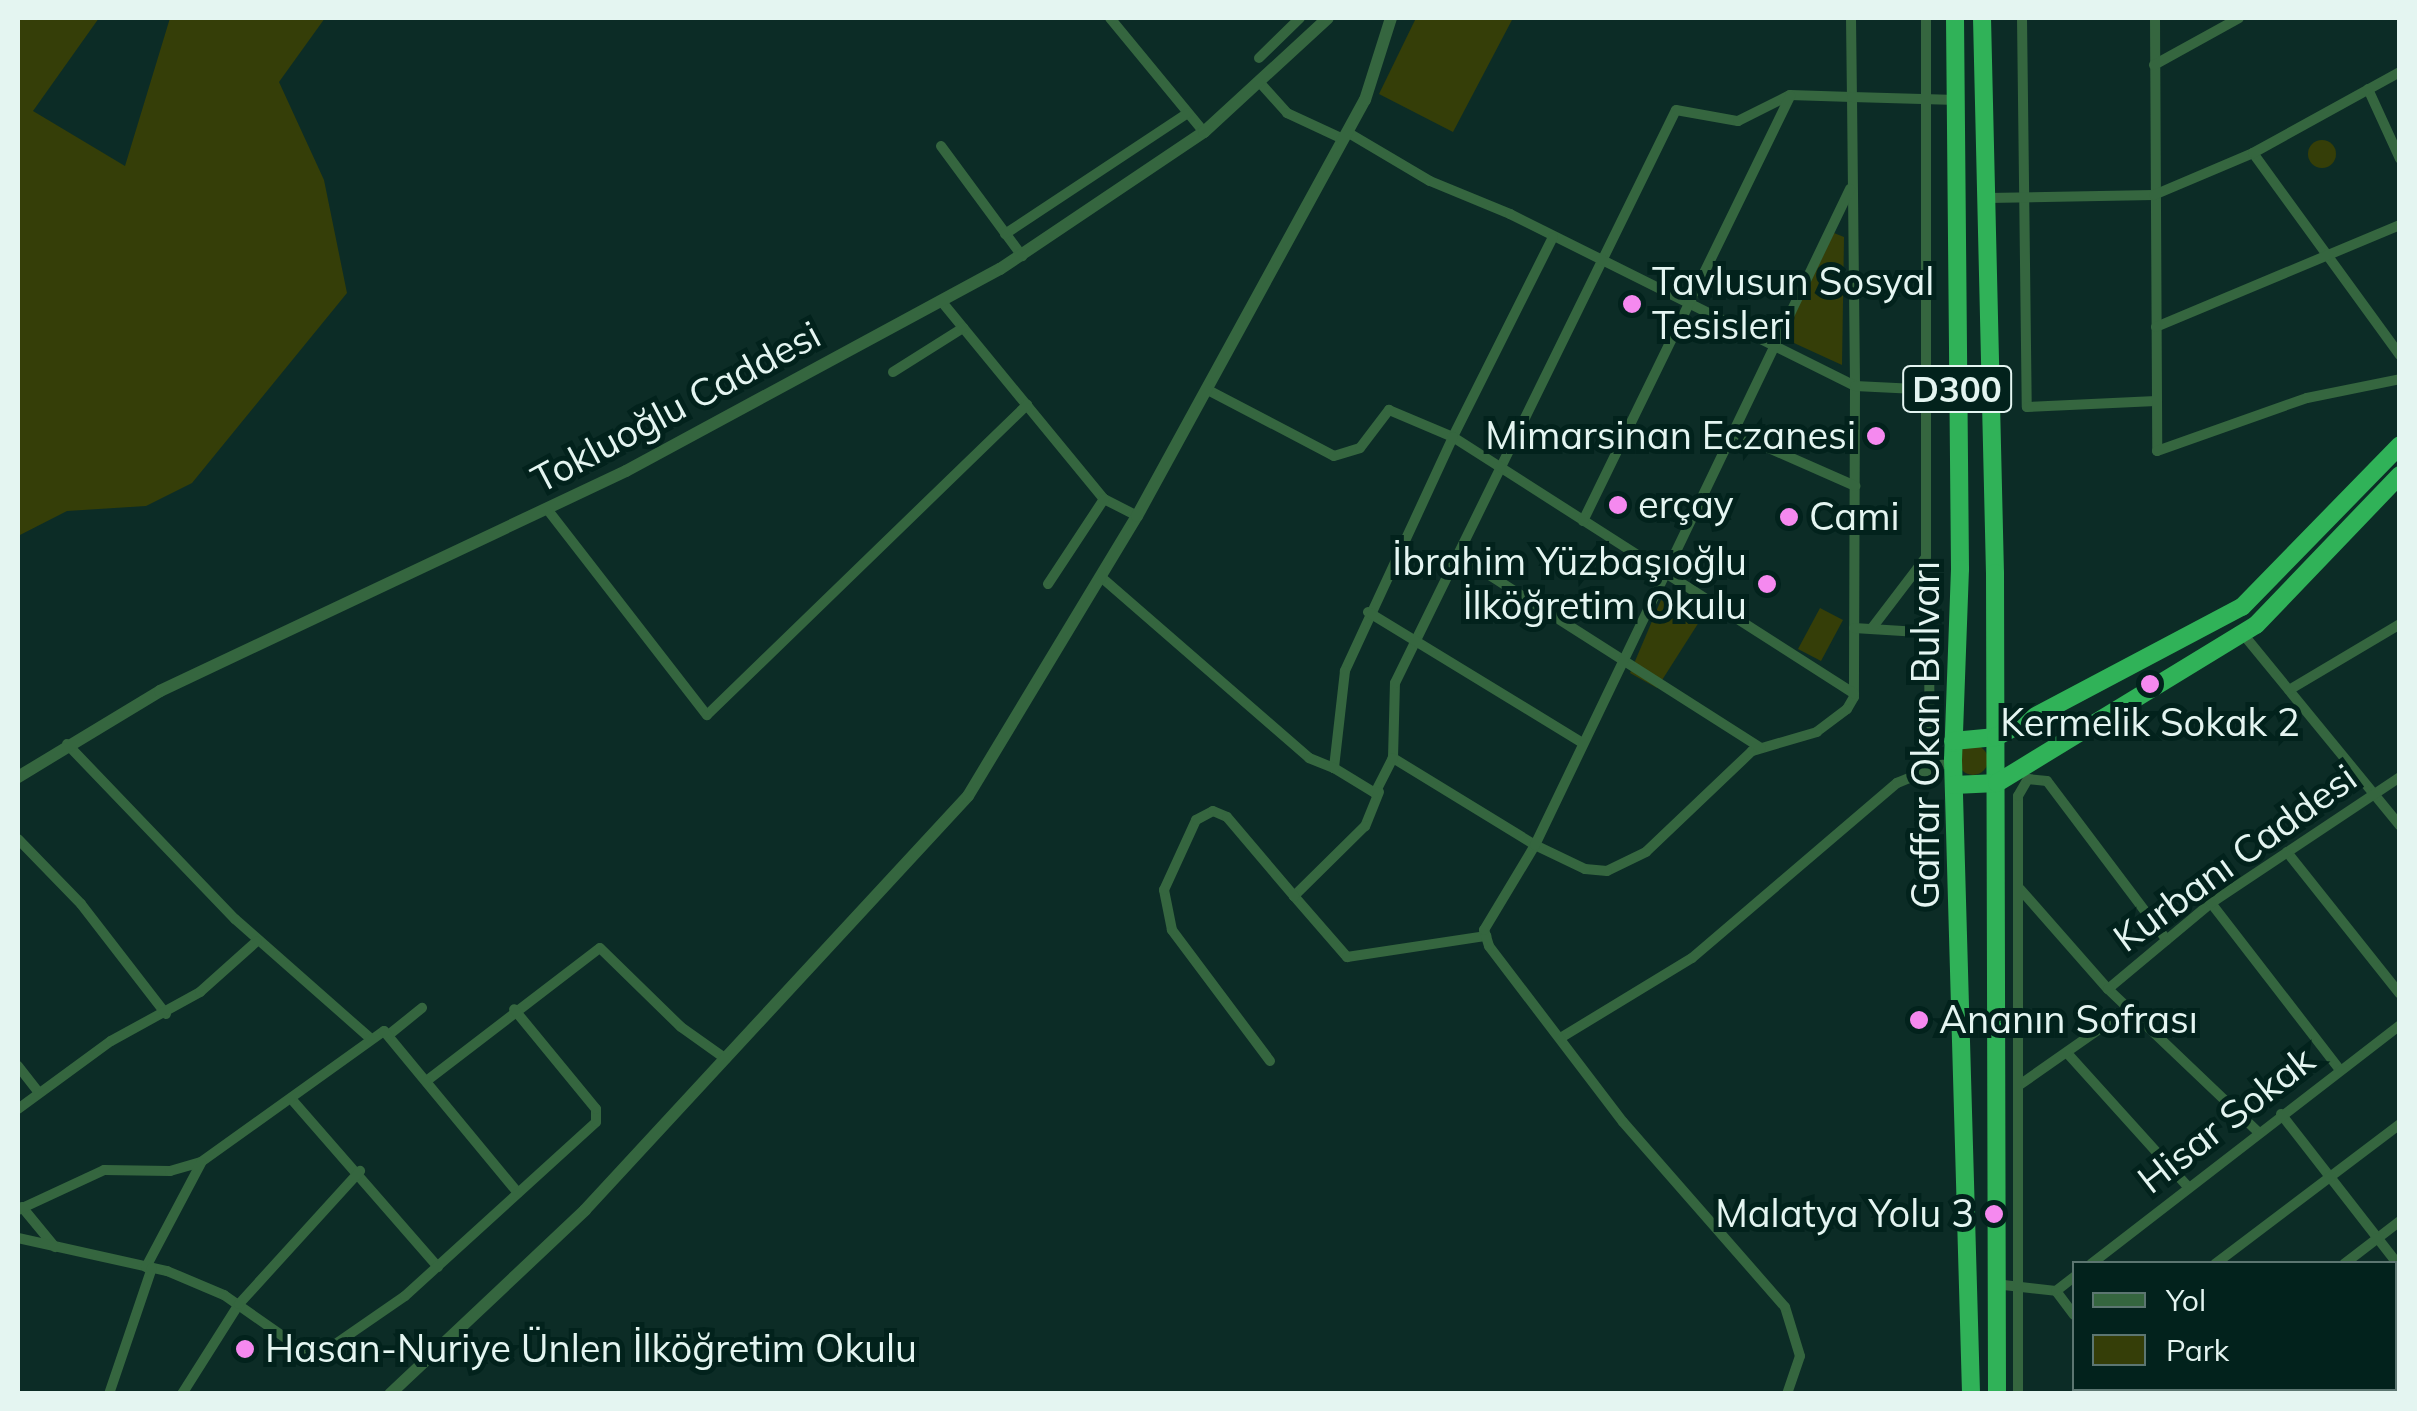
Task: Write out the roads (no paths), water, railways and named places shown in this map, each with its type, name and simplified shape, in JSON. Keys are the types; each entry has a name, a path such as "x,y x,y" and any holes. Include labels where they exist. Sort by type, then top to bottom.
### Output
{"highway":[{"name":"Gaffar Okan Bulvarı","path":"1954,18 1958,391 1953,760 1971,1394"},
{"name":"Gaffar Okan Bulvarı","path":"1982,18 1997,782 1997,1394"},
{"path":"1953,741 1996,738 2242,607 2400,445"},
{"path":"1954,785 1997,782 2243,634 2278,606 2400,475"}],"street":[{"path":"1110,18 1204,132"},
{"path":"1258,58 1300,18"},
{"path":"390,1394 532,1264 968,796 1137,516 1345,135 1394,18"},
{"path":"1393,758 1534,845 1585,869 1621,868 1762,748 1832,724 1854,693 1851,18"},
{"path":"1872,628 1926,557 1926,18"},
{"path":"2022,18 2026,407 2156,401"},
{"path":"2155,18 2157,451 2307,398 2400,379"},
{"path":"2154,64 2239,18"},
{"name":"Tokluoğlu Caddesi","path":"18,777 67,744 200,672 547,509 1022,256 1204,132 1262,85 1324,20"},
{"path":"1987,198 2154,194 2253,153 2400,72"},
{"path":"1262,85 1286,113 1345,135 1430,181 1855,386 1958,391"},
{"path":"2368,89 2400,159"},
{"path":"1582,521 1790,95"},
{"path":"1294,896 1365,826 1393,758 1396,683 1676,110 1738,120 1790,95 1957,100"},
{"path":"1005,234 1188,113"},
{"path":"940,146 1022,256"},
{"path":"2253,153 2400,355"},
{"path":"1787,1394 1800,1356 1785,1307 1624,1122 1486,936 1488,916 1534,845 1730,431 1853,184"},
{"path":"2156,327 2329,258 2400,225"},
{"path":"1334,768 1346,671 1368,612 1553,237"},
{"path":"942,302 1104,499 1137,516"},
{"path":"893,372 964,328"},
{"path":"1206,389 1334,456 1360,448 1390,410 1453,437 1854,693"},
{"path":"547,509 707,715 1027,405"},
{"path":"1730,431 1854,486"},
{"path":"1048,584 1104,499"},
{"path":"1458,555 1762,748"},
{"path":"1101,577 1309,758 1379,792"},
{"path":"1368,612 1581,742"},
{"path":"2289,690 2400,624"},
{"path":"1854,628 1919,632 1929,641 1930,769"},
{"path":"2243,634 2400,826"},
{"path":"67,744 257,940 369,1036"},
{"path":"1562,1037 1692,958 1897,783 1953,760"},
{"path":"2018,1394 2018,796 2028,779 2041,777 2167,940"},
{"name":"Kurbanı Caddesi","path":"2108,989 2211,903 2400,777"},
{"path":"1270,1061 1172,930 1164,890 1196,820 1213,810 1227,817 1347,957 1486,936"},
{"path":"18,839 81,904 166,1014"},
{"path":"2288,852 2400,994"},
{"path":"2020,888 2108,989 2258,1132"},
{"path":"2211,903 2340,1070"},
{"path":"18,1108 112,1042 166,1014 216,980 257,940"},
{"path":"429,1080 514,1009 600,948 680,1027 726,1060"},
{"path":"55,1247 20,1207 104,1170 170,1171 202,1162 294,1102 369,1036 391,1033 422,1008"},
{"path":"18,1238 149,1268 239,1304 300,1348 321,1349 370,1325 438,1267 598,1116 514,1009"},
{"path":"2018,1086 2128,1009"},
{"name":"Hisar Sokak","path":"2095,1261 2400,1025"},
{"path":"391,1033 518,1193"},
{"path":"2068,1054 2188,1186"},
{"path":"18,1066 39,1092"},
{"path":"294,1102 360,1171 438,1267"},
{"path":"2281,1114 2396,1261"},
{"path":"2220,1261 2400,1124"},
{"path":"110,1394 149,1268 202,1162"},
{"path":"182,1394 239,1304 360,1171"},
{"path":"2348,1261 2400,1221"},
{"path":"2056,1292 2072,1278"},
{"path":"1995,1284 2056,1292 2072,1312"}],"place":[{"name":"Tavlusun Sosyal Tesisleri","path":"1632,304"},
{"name":"Mimarsinan Eczanesi","path":"1876,436"},
{"name":"erçay","path":"1618,505"},
{"name":"Cami","path":"1789,517"},
{"name":"İbrahim Yüzbaşıoğlu İlköğretim Okulu","path":"1767,584"},
{"name":"Kermelik Sokak 2","path":"2150,684"},
{"name":"Ananın Sofrası","path":"1919,1020"},
{"name":"Malatya Yolu 3","path":"1994,1214"},
{"name":"Hasan-Nuriye Ünlen İlköğretim Okulu","path":"245,1349"}]}
